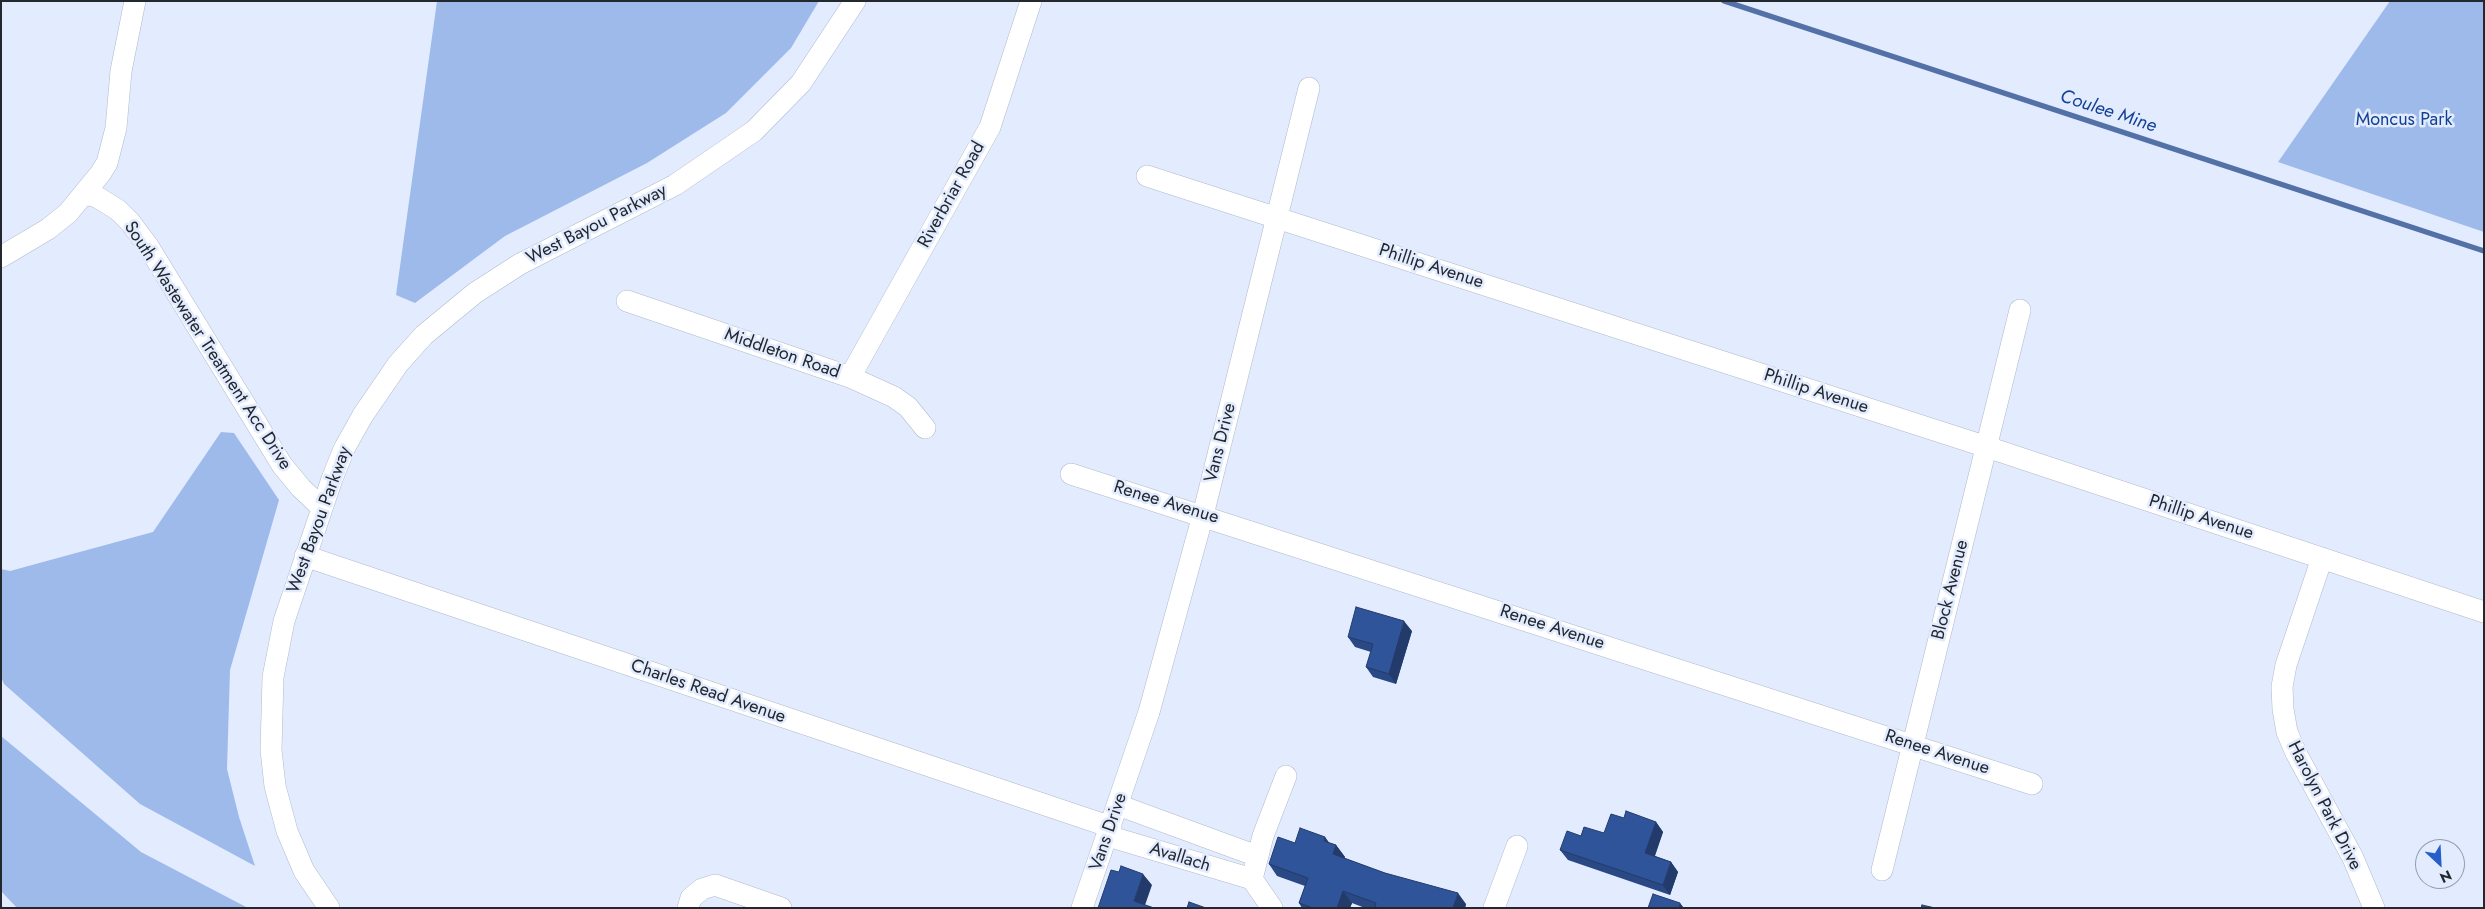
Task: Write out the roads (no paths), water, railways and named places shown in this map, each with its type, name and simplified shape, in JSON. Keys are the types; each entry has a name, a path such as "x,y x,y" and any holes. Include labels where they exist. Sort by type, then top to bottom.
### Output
{"street":[{"path":"1,257 48,229 68,213 100,174 112,150 121,71 135,1"},
{"name":"West Bayou Parkway","path":"329,908 304,871 287,831 275,786 271,750 273,676 284,621 305,556 344,449 363,415 393,371 424,334 475,293 520,264 675,185 754,131 801,83 855,1"},
{"name":"Riverbriar Road","path":"850,378 990,127 1031,1"},
{"name":"Vans Drive","path":"1082,908 1110,832 1149,712 1203,515 1309,88"},
{"name":"Phillip Avenue","path":"1147,176 1276,216 2484,612"},
{"name":"South Wastewater Treatment Acc Drive","path":"85,194 97,197 118,210 130,222 148,246 282,465 301,488 322,508"},
{"name":"Middleton Road","path":"627,301 850,378 894,397 908,407 925,428"},
{"name":"Block Avenue","path":"1882,870 2020,310"},
{"name":"Renee Avenue","path":"1071,474 1203,515 2032,784"},
{"name":"Charles Read Avenue","path":"305,556 322,564 410,591 1110,832"},
{"name":"Harolyn Park Drive","path":"2322,558 2286,666 2282,687 2283,709 2287,732 2296,753 2345,842 2374,908"},
{"path":"1272,908 1252,880 1257,856 1286,776"},
{"name":"Avallach","path":"1118,805 1257,856"},
{"name":"Avallach","path":"1110,832 1252,880"},
{"path":"1494,908 1517,846"},
{"path":"688,908 691,898 702,889 715,885 781,908"}],"waterway":[{"name":"Coulee Mine","path":"1724,1 2484,251"}],"park label":[{"name":"Moncus Park","path":"2404,121"}]}
